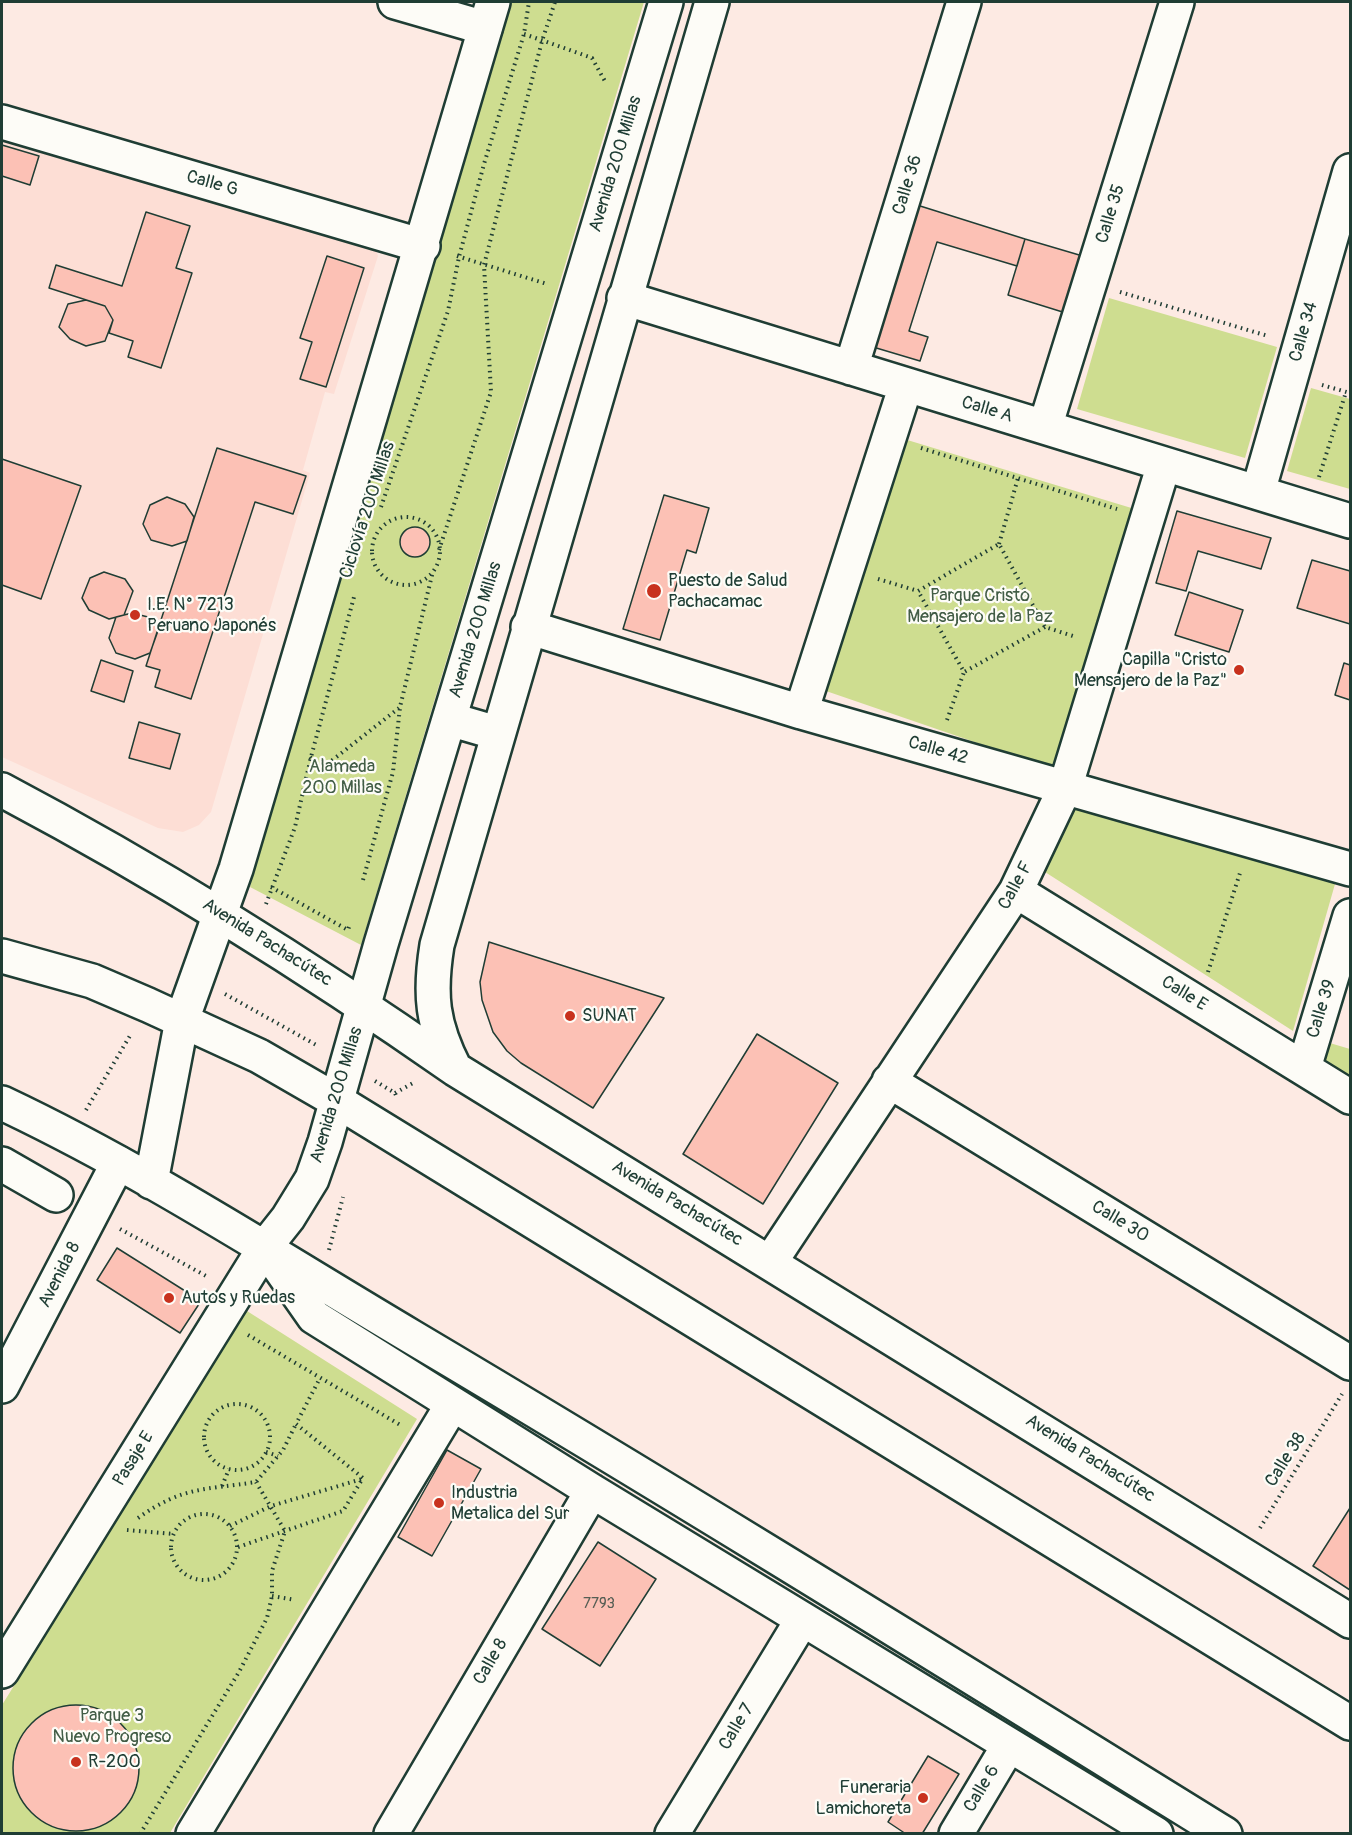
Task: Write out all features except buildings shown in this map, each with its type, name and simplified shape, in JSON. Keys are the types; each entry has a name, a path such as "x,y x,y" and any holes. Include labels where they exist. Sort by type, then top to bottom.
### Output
{"street":[{"path":"151,1182 182,1020 221,914 266,771 423,246 488,17 396,2"},
{"name":"Avenida 200 Millas","path":"265,1247 288,1218 312,1179 666,2"},
{"path":"455,1069 443,1045 434,1012 431,982 437,945 712,2"},
{"name":"Calle 36","path":"851,368 964,2"},
{"name":"Calle 35","path":"1045,428 1177,2"},
{"name":"Calle G","path":"2,122 423,246"},
{"name":"Calle 34","path":"1258,492 1350,171"},
{"name":"Calle A","path":"624,298 1350,521"},
{"path":"801,712 906,385"},
{"name":"Calle F","path":"771,1261 1016,891 1065,788 1164,464"},
{"name":"Calle 42","path":"528,627 801,712 1350,869"},
{"path":"449,719 497,733"},
{"name":"Avenida Pachacútec","path":"2,790 106,845 221,914 364,1005 455,1069 771,1261 1350,1621"},
{"name":"Calle E","path":"1016,891 1350,1097"},
{"name":"Calle 39","path":"1304,1068 1350,916"},
{"path":"2,956 92,981 259,1056 337,1101 1350,1723"},
{"name":"Calle 30","path":"889,1081 1348,1376"},
{"path":"2,1103 71,1136 265,1247 610,1454 1225,1833"},
{"name":"Avenida 8","path":"2,1386 118,1163"},
{"path":"2,1164 56,1195"},
{"path":"265,1247 314,1317 452,1405 802,1620 1156,1833"},
{"name":"Pasaje E","path":"2,1671 238,1294 265,1247"},
{"path":"193,1833 452,1405"},
{"name":"Calle 8","path":"391,1833 592,1491"},
{"name":"Calle 7","path":"672,1833 802,1620"},
{"name":"Calle 6","path":"956,1833 1009,1745"}],"path":[{"name":"Ciclovía 200 Millas","path":"379,514 448,311 459,256 524,34 529,2"},
{"path":"361,885 393,772 400,707 433,571 491,392 484,264 542,40 555,2"},
{"path":"488,17 524,34 592,58 611,92 636,100"},
{"path":"423,246 577,293"},
{"path":"1090,283 1300,346"},
{"path":"1309,508 1346,392"},
{"path":"919,447 1119,509"},
{"path":"918,591 999,544 1018,478"},
{"path":"433,571 425,579 404,585 384,577 376,569 373,559 375,537 390,520 412,517 432,529 438,539 439,550"},
{"name":"Ciclovía 200 Millas","path":"365,558 375,525"},
{"path":"999,544 1045,627 1082,639"},
{"path":"877,578 918,591 964,672"},
{"name":"Ciclovía 200 Millas","path":"275,912 265,906 295,827 310,757 356,591"},
{"path":"944,726 964,672 1045,627"},
{"path":"266,771 305,751 321,769 400,707"},
{"path":"1198,1003 1250,841"},
{"path":"236,869 348,930 351,919"},
{"path":"198,980 348,1063"},
{"path":"71,1136 148,1005"},
{"path":"396,1094 419,1080"},
{"path":"92,1214 238,1294"},
{"path":"242,1331 408,1429"},
{"name":"Calle 38","path":"1244,1554 1348,1376"},
{"path":"174,1534 124,1529 155,1506 180,1494 199,1488 256,1482 278,1456 320,1378"},
{"path":"241,1404 260,1413 270,1431 266,1452 260,1461 250,1467 229,1469 219,1464 206,1447 207,1425 220,1409 241,1404"},
{"path":"296,1424 363,1478"},
{"path":"266,1452 278,1456"},
{"path":"222,1486 229,1469"},
{"path":"230,1526 271,1506 363,1478"},
{"path":"238,1547 343,1511 363,1478"},
{"path":"140,1833 239,1672 267,1618 272,1596 272,1571 285,1531 256,1482"},
{"path":"201,1514 222,1519 230,1526 238,1547 230,1569 210,1580 199,1580 179,1569 173,1559 171,1549 174,1534 183,1522 201,1514"},
{"path":"272,1596 305,1602"}],"shaded area":[{"name":"I.E. N° 7213 Peruano Japonés","path":"2,141 375,246 378,256 334,394 325,392 303,470 310,473 211,812 199,825 183,832 158,828 2,757"}],"green space":[{"name":"Alameda 200 Millas","path":"509,2 644,2 361,945 250,887 274,769"},
{"path":"1109,298 1277,347 1245,458 1077,409"},
{"path":"1311,388 1350,399 1350,489 1287,471"},
{"name":"Parque Cristo Mensajero de la Paz","path":"904,439 1138,510 1059,771 826,691"},
{"path":"1077,801 1337,877 1293,1031 1045,872"},
{"path":"1323,1041 1350,1049 1350,1083 1314,1062"},
{"name":"Parque 3 Nuevo Progreso","path":"247,1311 417,1419 170,1833 2,1833 2,1705"}],"place":[{"name":"Puesto de Salud Pachacamac","path":"654,591"},
{"name":"I.E. N° 7213 Peruano Japonés","path":"135,615"},
{"name":"Capilla \"Cristo Mensajero de la Paz\"","path":"1239,670"},
{"name":"SUNAT","path":"570,1016"},
{"name":"Autos y Ruedas","path":"169,1298"},
{"name":"Industria Metalica del Sur","path":"439,1503"},
{"name":"R-200","path":"76,1762"},
{"name":"Funeraria Lamichoreta","path":"923,1798"}]}
